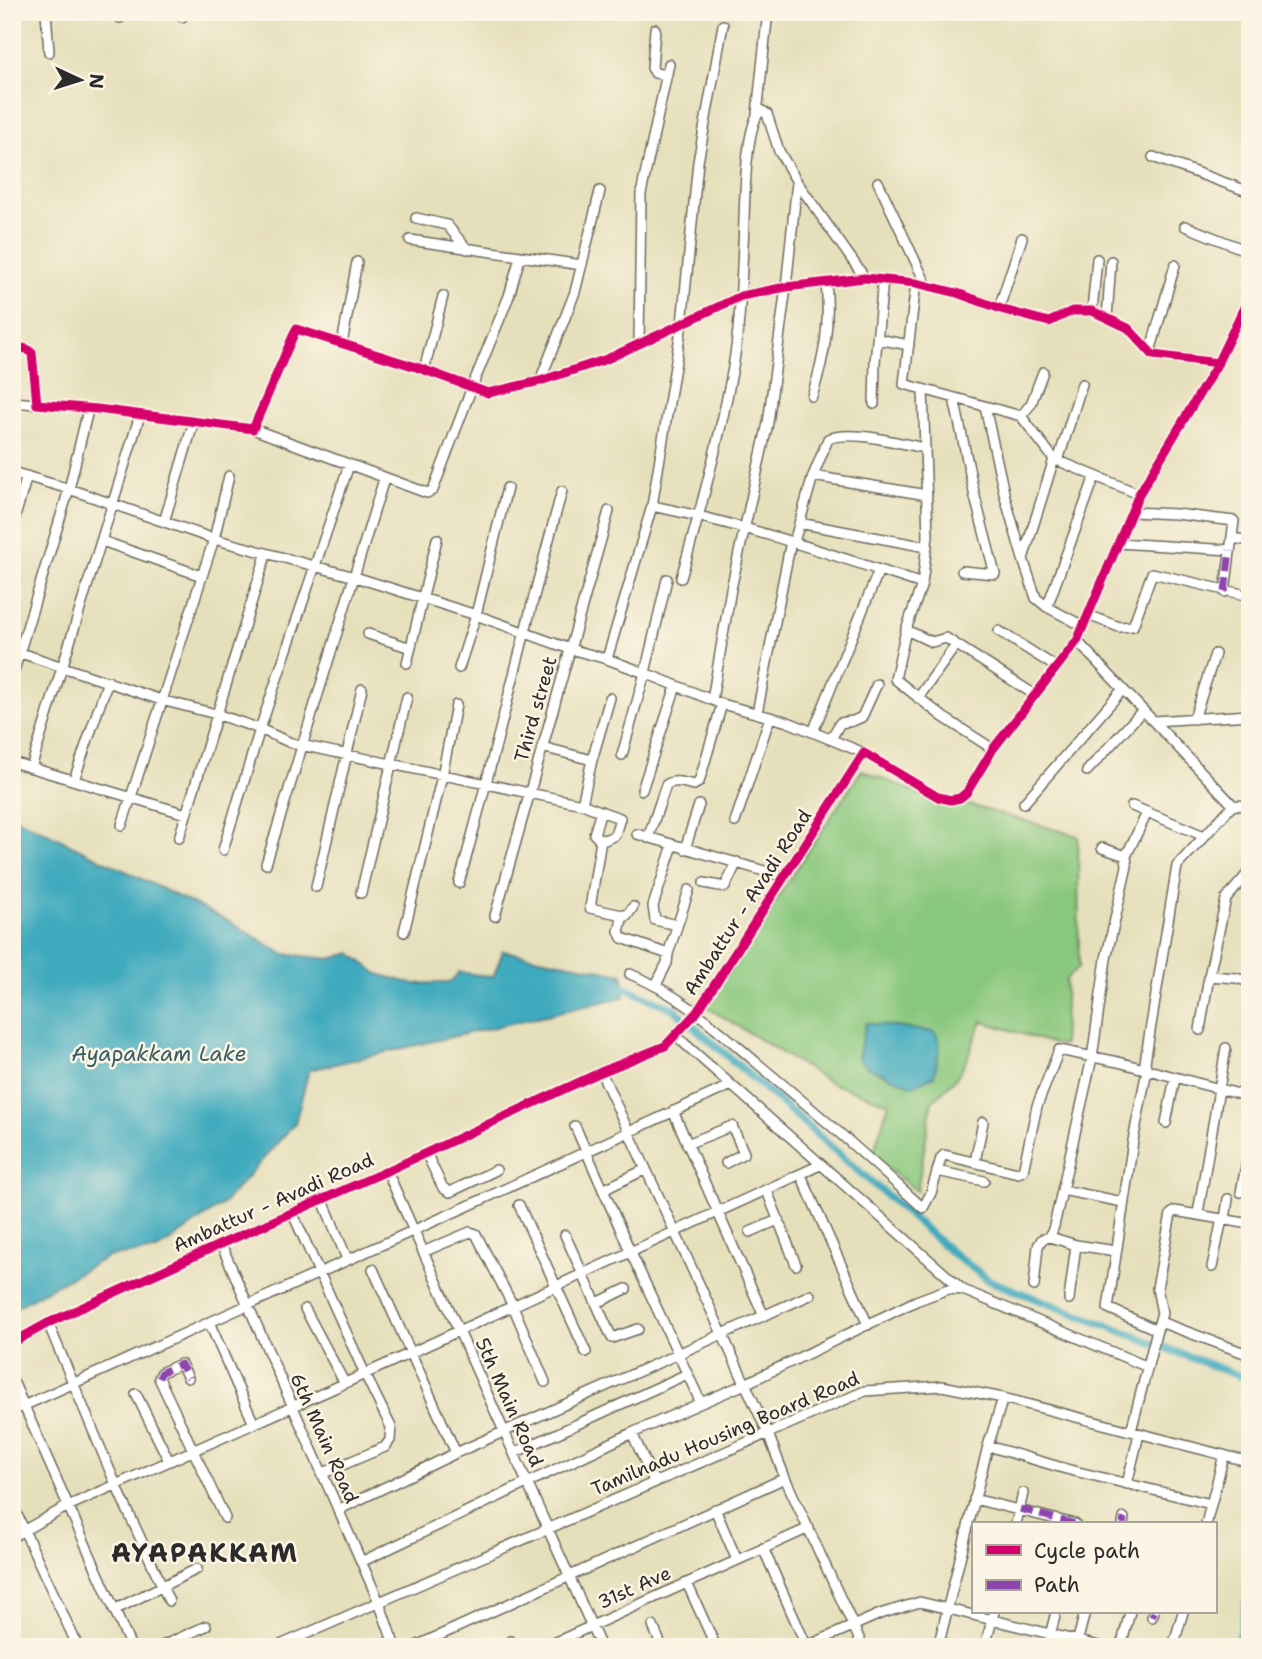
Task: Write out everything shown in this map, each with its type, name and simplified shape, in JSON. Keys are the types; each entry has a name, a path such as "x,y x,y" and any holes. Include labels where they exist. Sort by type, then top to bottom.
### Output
{"street":[{"path":"46,12 49,52"},
{"path":"681,578 699,515 733,366 741,296 747,164 752,125 757,114 767,20"},
{"path":"607,659 652,506 682,324 698,162 723,25"},
{"path":"655,29 652,68 655,73 667,75"},
{"path":"639,344 641,194 669,64"},
{"path":"757,114 761,110 767,114 779,151 797,182 865,278"},
{"path":"1153,157 1250,192"},
{"path":"648,838 666,785 670,782 694,785 699,782 717,702 731,589 768,423 797,182"},
{"path":"878,182 927,286"},
{"path":"540,381 575,292 600,191"},
{"path":"416,218 447,225 467,249"},
{"path":"1185,226 1250,252"},
{"path":"999,308 1022,238"},
{"path":"410,240 582,265"},
{"path":"12,402 253,429 427,493 433,490 471,387 509,296 520,257"},
{"path":"1092,312 1097,259"},
{"path":"1107,318 1111,261"},
{"path":"342,344 357,262"},
{"path":"1150,352 1175,265"},
{"path":"253,429 296,329 488,393 540,381 607,359 741,296 786,287 865,278 916,283 1049,322 1072,311 1092,312 1128,328 1153,355 1217,363"},
{"path":"874,404 883,280"},
{"path":"812,396 827,340 829,322 826,282"},
{"path":"916,283 904,384 1021,416 1056,460 1139,494"},
{"path":"12,472 114,504 214,540 355,577 607,659 717,702 770,717 864,752 938,797 960,799 993,749 1077,641 1139,494 1217,363 1250,295"},
{"path":"424,370 443,296"},
{"path":"878,339 909,345"},
{"path":"12,346 27,349 32,353 37,404"},
{"path":"1021,416 1031,404 1043,372"},
{"path":"1023,559 1082,384"},
{"path":"923,390 927,547 922,584 906,630 895,679 993,749"},
{"path":"954,398 995,574 962,571"},
{"path":"985,407 1004,497 1036,598 1083,626"},
{"path":"12,677 16,652 69,489 88,410"},
{"path":"31,768 140,415"},
{"path":"164,522 194,421"},
{"path":"757,713 793,542 813,476 828,439 835,436 874,438 925,448"},
{"path":"223,850 260,729 349,465"},
{"path":"12,527 27,476"},
{"path":"122,825 214,540 229,476"},
{"path":"813,476 927,495"},
{"path":"1048,607 1095,476"},
{"path":"267,864 384,479"},
{"path":"459,668 476,615 507,488"},
{"path":"459,883 562,491"},
{"path":"652,506 745,528 922,584"},
{"name":"Third street","path":"495,916 609,511"},
{"path":"1131,512 1234,520 1225,592"},
{"path":"799,523 927,547"},
{"path":"1232,538 1250,541"},
{"path":"407,663 437,539"},
{"path":"103,541 202,576"},
{"path":"1118,543 1230,550"},
{"path":"178,838 266,555"},
{"path":"813,732 879,570"},
{"path":"1088,615 1119,627 1133,626 1152,573 1250,596"},
{"path":"622,755 667,579"},
{"path":"906,630 932,642 946,638 1035,695"},
{"path":"999,631 1056,667"},
{"path":"368,634 411,649"},
{"path":"1077,641 1233,805 1250,806"},
{"path":"918,698 956,645"},
{"path":"16,652 161,700 216,713 291,744 582,804 601,811 620,818 615,835 605,841 594,834 601,811"},
{"path":"1194,719 1215,654"},
{"path":"74,780 108,681"},
{"path":"831,739 840,723 862,717 877,684"},
{"path":"642,790 676,686"},
{"path":"316,887 362,689"},
{"path":"1024,803 1123,689"},
{"path":"361,893 407,697"},
{"path":"582,804 610,698"},
{"path":"404,932 442,776 456,705"},
{"path":"1087,771 1143,710"},
{"path":"1154,722 1250,715"},
{"path":"735,822 770,717"},
{"path":"542,747 592,760"},
{"name":"Ambattur - Avadi Road","path":"12,1343 48,1323 322,1198 387,1171 601,1072 665,1046 695,1014 864,752"},
{"path":"12,762 186,814"},
{"path":"685,849 699,805"},
{"path":"1233,805 1177,866 1108,1308 1158,1329 1250,1355"},
{"path":"1132,806 1204,836"},
{"path":"1050,1237 1092,1058 1106,959 1127,866 1126,856 1147,813"},
{"path":"637,834 785,877"},
{"path":"601,840 590,908 623,915 629,914 632,907"},
{"path":"673,845 653,906 653,915 659,921 677,925"},
{"path":"1102,848 1126,856"},
{"path":"704,883 725,887 737,862"},
{"path":"1200,1030 1226,899 1250,871"},
{"path":"656,985 667,963 689,890"},
{"path":"623,915 619,931 622,938 668,954"},
{"path":"630,974 656,985 695,1014 817,1112 923,1208 944,1155 1018,1173 1023,1171 1037,1106 1059,1050 1250,1097"},
{"path":"1209,976 1250,982"},
{"path":"676,1036 963,1290 1148,1367"},
{"path":"1198,1213 1226,1048"},
{"path":"601,1072 767,1431 785,1478 863,1647"},
{"path":"1166,1123 1175,1078"},
{"path":"12,1412 731,1085"},
{"path":"673,1111 763,1314"},
{"path":"975,1162 984,1122"},
{"path":"575,1126 701,1403"},
{"path":"687,1144 732,1126 744,1153 726,1163"},
{"path":"1241,1192 1250,1146"},
{"path":"426,1153 443,1188 450,1192 496,1170"},
{"path":"12,1537 68,1506 365,1374 820,1165"},
{"path":"603,1190 646,1169"},
{"name":"5th Main Road","path":"387,1171 601,1647"},
{"path":"937,1171 984,1181"},
{"path":"801,1175 868,1325"},
{"path":"1062,1190 1123,1202"},
{"path":"767,1191 796,1265"},
{"path":"322,1198 347,1259"},
{"path":"1212,1267 1228,1199"},
{"path":"519,1205 586,1352"},
{"path":"1127,1484 1135,1432 1162,1307 1157,1288 1171,1214 1175,1211 1198,1213 1250,1224"},
{"path":"292,1212 391,1427 390,1440 384,1447 321,1474"},
{"path":"750,1232 778,1220"},
{"path":"423,1252 470,1232 476,1234 513,1306 545,1382"},
{"path":"565,1235 612,1338 638,1329"},
{"path":"1034,1286 1039,1242 1050,1237 1076,1245 1116,1251"},
{"name":"6th Main Road","path":"221,1244 379,1602 394,1647"},
{"path":"1069,1299 1076,1245"},
{"path":"373,1269 456,1453"},
{"path":"597,1303 626,1289"},
{"path":"361,1562 632,1433 745,1384 916,1301 948,1289 963,1290"},
{"path":"338,1510 456,1453 810,1295"},
{"path":"305,1309 344,1382"},
{"path":"209,1322 254,1424"},
{"path":"48,1323 116,1485 169,1601"},
{"path":"188,1378 183,1366 179,1364 162,1372 159,1378 225,1518"},
{"path":"514,1453 687,1374"},
{"path":"12,1379 131,1647"},
{"name":"Tamilnadu Housing Board Road","path":"276,1647 767,1431 865,1391 942,1386 1003,1398 1250,1462"},
{"path":"136,1394 169,1461"},
{"path":"938,1647 974,1499 1003,1398"},
{"path":"632,1433 654,1481"},
{"path":"988,1446 1211,1504"},
{"path":"1206,1522 1224,1455"},
{"path":"414,1647 569,1574 785,1478"},
{"path":"1017,1522 1023,1493"},
{"path":"974,1499 1068,1522"},
{"path":"12,1504 78,1647"},
{"path":"715,1509 737,1560"},
{"name":"31st Ave","path":"545,1647 808,1528"},
{"path":"763,1548 806,1646 853,1625 920,1602 972,1612"},
{"path":"114,1610 197,1569"},
{"path":"687,1583 716,1647"},
{"path":"1047,1647 1055,1614"},
{"path":"1076,1643 1084,1614"},
{"path":"1121,1647 1129,1614"},
{"path":"1173,1647 1182,1614"},
{"path":"985,1647 993,1616 1076,1643 1102,1647"},
{"path":"160,1647 206,1626"},
{"path":"653,1626 662,1647"}],"green space":[{"path":"862,770 938,802 955,801 1078,836 1079,967 1066,979 1063,1045 982,1021 967,1059 956,1078 932,1102 917,1191 872,1157 889,1103 831,1083 705,1006"}],"water":[{"name":"Ayapakkam Lake","path":"12,816 228,921 284,954 330,959 351,953 378,974 414,984 451,982 459,972 493,977 503,951 623,974 624,997 309,1070 295,1123 223,1204 157,1250 107,1257 12,1309"},
{"path":"866,1023 935,1032 940,1045 934,1076 913,1086 866,1067 858,1058"}],"waterway":[{"path":"623,987 674,1009 951,1252 990,1281 1250,1380"},
{"path":"1237,1647 1250,1586"}],"marked path":[{"path":"1225,592 1230,550"},
{"path":"159,1378 162,1372 181,1364 188,1378"},
{"path":"1020,1509 1068,1522"},
{"path":"1123,1522 1124,1518"}],"cycle path":[{"path":"12,346 27,349 32,353 37,404 253,429 296,329 488,393 540,381 607,359 741,296 786,287 865,278 916,283 1049,322 1072,311 1092,311 1128,328 1153,355 1218,363"},
{"path":"12,1343 48,1323 221,1244 601,1072 665,1046 697,1012 864,753 938,797 951,800 960,798 967,792 993,749 1077,641 1139,494 1215,368 1250,295"}],"district":[{"name":"AYAPAKKAM","path":"205,1553"}]}
